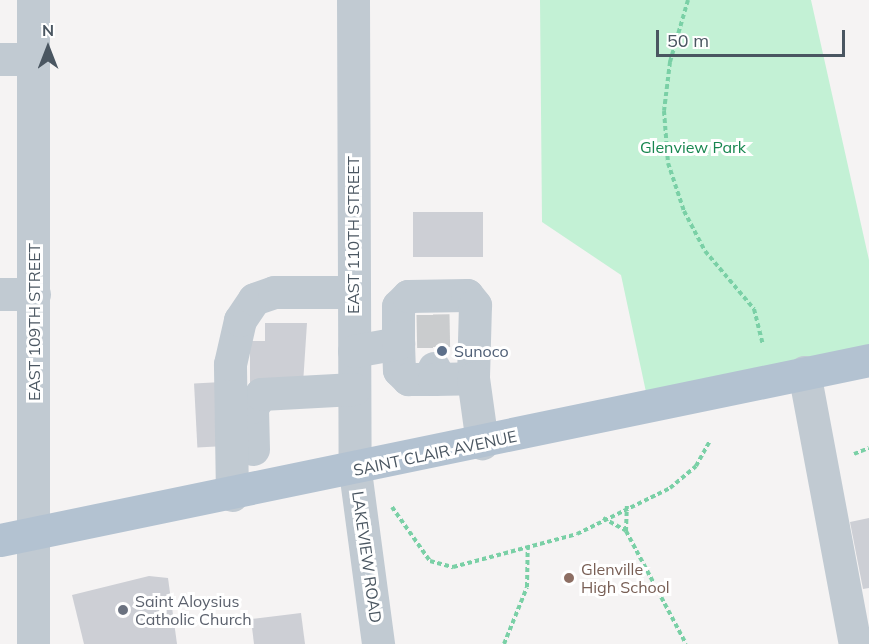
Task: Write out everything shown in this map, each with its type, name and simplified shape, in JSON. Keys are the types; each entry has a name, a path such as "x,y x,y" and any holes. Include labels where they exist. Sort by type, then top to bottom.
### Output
{"main road":[{"name":"SAINT CLAIR AVENUE","path":"0,540 355,471 804,372 869,360"}],"street":[{"name":"EAST 109TH STREET","path":"33,0 33,644"},
{"name":"EAST 110TH STREET","path":"353,0 355,471"},
{"path":"0,58 33,58"},
{"path":"244,492 230,364 240,320 254,299 274,291 353,292"},
{"path":"0,294 34,294"},
{"path":"473,378 434,373 408,379 399,370 398,306 408,296 433,304 467,295 474,305 473,378 482,443"},
{"path":"354,351 398,343"},
{"path":"804,372 855,644"},
{"path":"244,492 252,407 261,394 354,389"},
{"name":"LAKEVIEW ROAD","path":"355,471 378,644"}],"path":[{"path":"688,0 670,62 664,111 668,163 684,211 705,251 754,309 763,345"},
{"path":"392,507 430,561 453,567 577,534 627,505 670,488 696,466 710,441"},
{"path":"854,454 869,448"},
{"path":"627,505 626,531 686,644"},
{"path":"603,518 626,531"},
{"path":"504,644 527,587 528,548"}],"green space":[{"name":"Glenview Park","path":"540,0 811,0 869,260 869,360 649,406 621,275 542,222"}],"building":[{"path":"413,212 483,212 483,257 413,257"},
{"path":"265,323 307,323 303,384 250,384 250,341 265,341"},
{"path":"222,382 225,446 197,447 194,383"},
{"path":"869,518 869,588 863,589 850,522"},
{"name":"Saint Aloysius Catholic Church","path":"149,576 168,578 177,644 84,644 72,595"},
{"path":"301,613 305,644 254,644 251,619"}],"tunnel":[{"path":"433,314 434,368"}],"place":[{"name":"Sunoco","path":"442,351"},
{"name":"Glenville High School","path":"569,578"},
{"name":"Saint Aloysius Catholic Church","path":"123,610"}]}
